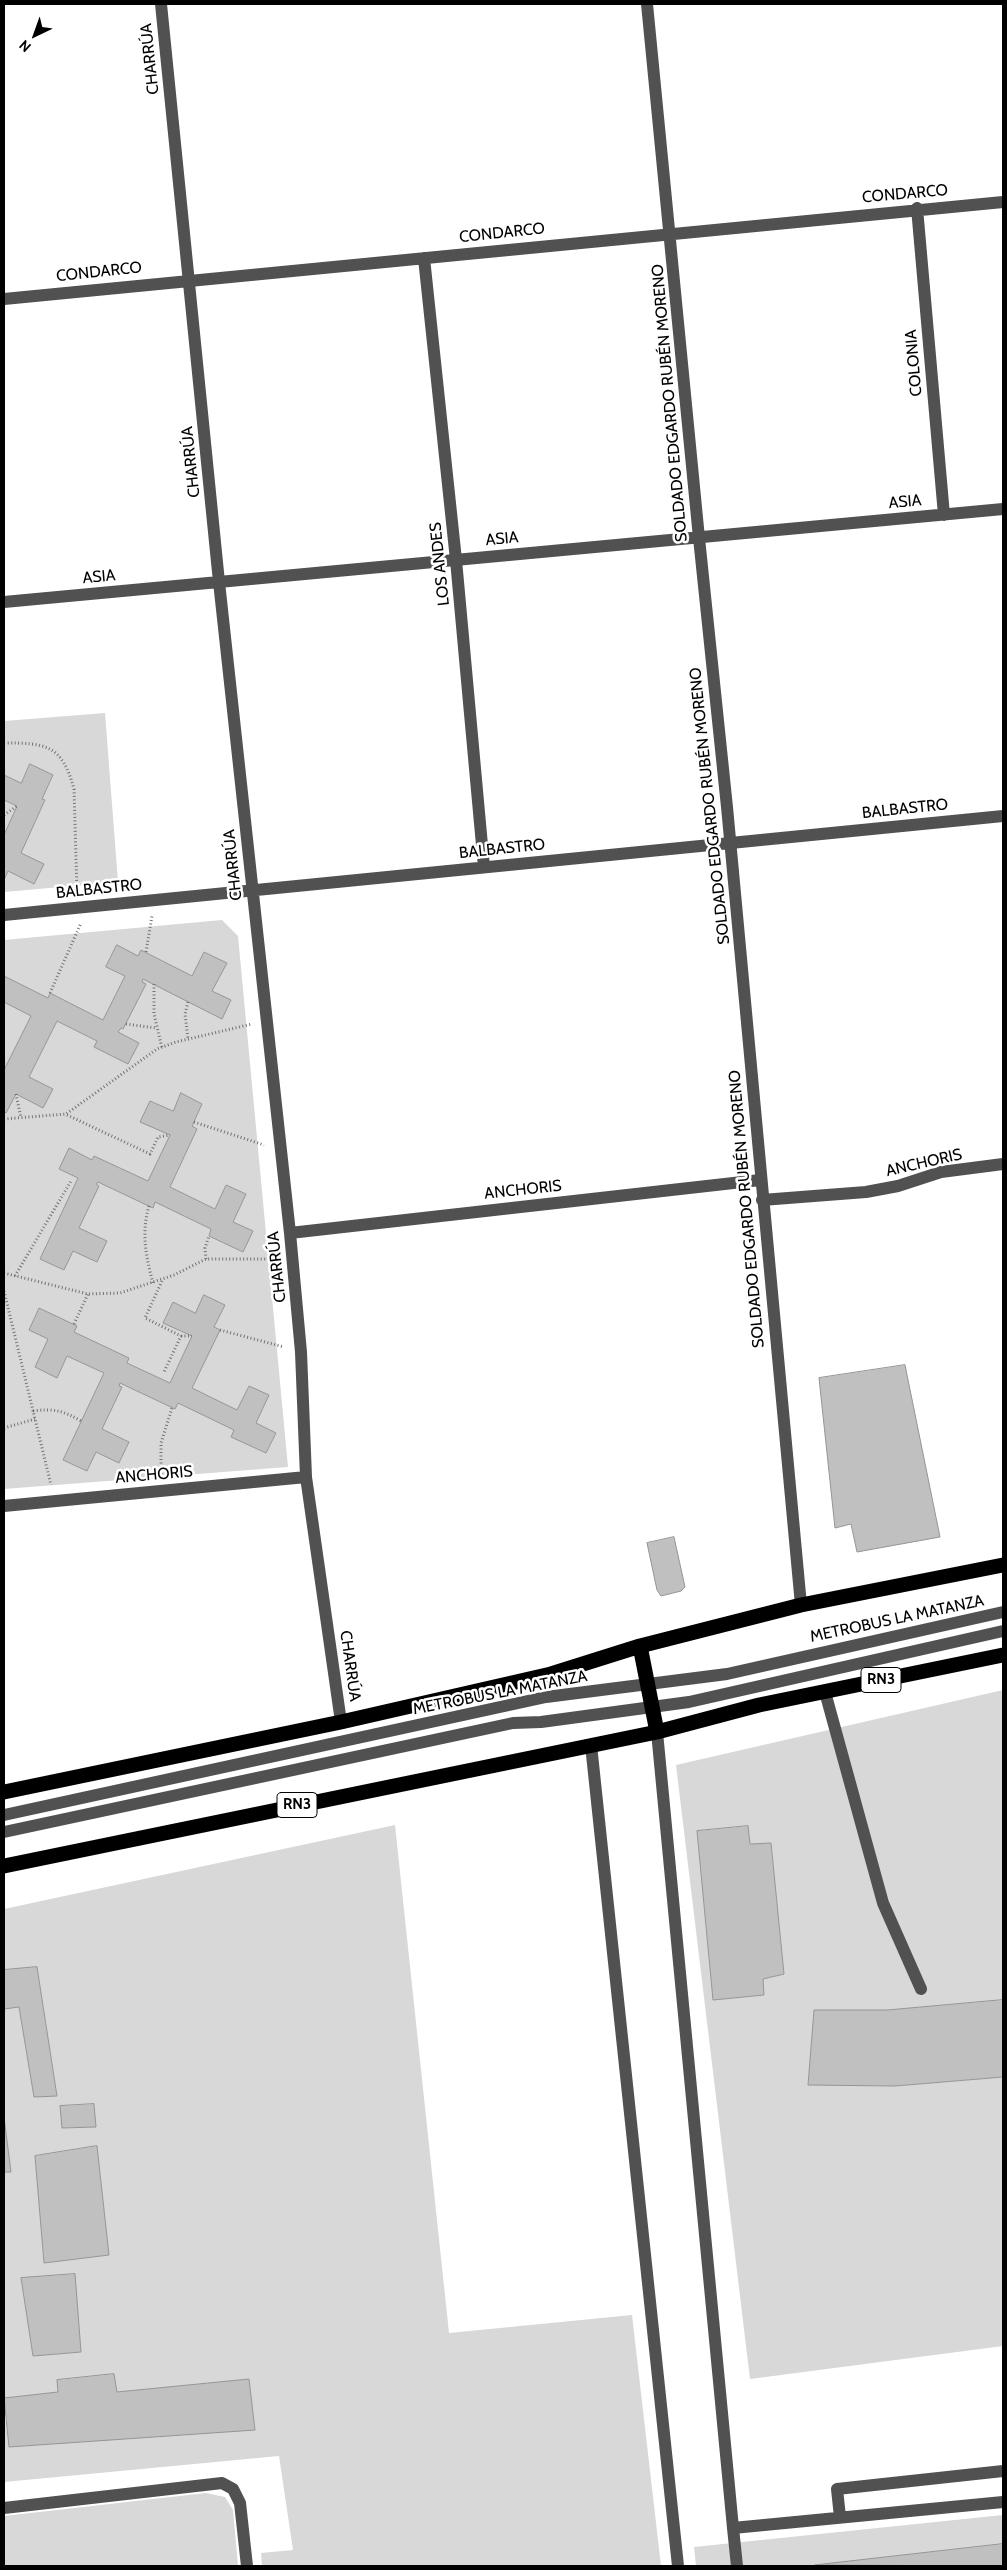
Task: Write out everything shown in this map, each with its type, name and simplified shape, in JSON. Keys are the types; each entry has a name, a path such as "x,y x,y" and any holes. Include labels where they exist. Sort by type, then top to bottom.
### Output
{"highway":[{"path":"4,1792 342,1722 551,1674 640,1646 801,1605 1003,1565"},
{"path":"640,1646 657,1732"},
{"name":"RN3","path":"4,1866 657,1732 760,1705 1003,1655"}],"street":[{"name":"CHARRÚA","path":"161,4 219,582 290,1233 301,1352 306,1477 342,1722"},
{"name":"SOLDADO EDGARDO RUBÉN MORENO","path":"647,4 671,233 698,538 731,842 760,1180 801,1605"},
{"name":"CONDARCO","path":"4,299 189,279 424,258 917,208 1003,202"},
{"name":"COLONIA","path":"917,208 944,515"},
{"name":"LOS ANDES","path":"424,258 456,560 484,867"},
{"name":"ASIA","path":"4,602 1003,509"},
{"name":"BALBASTRO","path":"4,915 1003,816"},
{"name":"ANCHORIS","path":"762,1200 866,1192 898,1186 941,1172 1003,1164"},
{"name":"ANCHORIS","path":"290,1233 760,1180"},
{"name":"ANCHORIS","path":"4,1506 306,1477"},
{"name":"METROBUS LA MATANZA","path":"4,1815 546,1697 727,1674 1003,1612"},
{"name":"METROBUS LA MATANZA","path":"4,1832 513,1723 541,1722 652,1705 689,1702 1003,1632"},
{"path":"825,1692 883,1904 921,1989"},
{"path":"657,1732 737,2566"},
{"path":"591,1745 678,2566"},
{"path":"840,2517 837,2489 1003,2471"},
{"path":"4,2508 222,2483 233,2489 240,2503 247,2566"},
{"path":"733,2528 1003,2502"}],"path":[{"path":"4,743 36,743 49,748 61,759 74,789 82,907 50,993"},
{"path":"4,815 18,806"},
{"path":"146,952 155,900"},
{"path":"154,984 156,1028 162,1048"},
{"path":"188,1002 185,1014 188,1039"},
{"path":"4,1119 66,1114 162,1048 188,1039 267,1020"},
{"path":"126,1024 156,1028"},
{"path":"16,1094 21,1118"},
{"path":"66,1114 150,1154 158,1137 170,1135"},
{"path":"194,1122 281,1151"},
{"path":"15,1276 70,1181"},
{"path":"149,1206 144,1227 144,1244 153,1283"},
{"path":"206,1259 204,1248 208,1236"},
{"path":"4,1273 88,1294 120,1293 162,1280 206,1259 292,1259"},
{"path":"162,1280 145,1318 181,1336 192,1336"},
{"path":"4,1291 4,1298 55,1500"},
{"path":"74,1324 88,1294"},
{"path":"220,1330 301,1352"},
{"path":"164,1372 181,1336"},
{"path":"163,1490 160,1456 165,1427 172,1408"},
{"path":"33,1411 54,1409 66,1412 81,1421"},
{"path":"4,1428 35,1419"}],"shaded area":[{"path":"105,713 118,882 4,892 4,880 8,871 34,884 43,864 21,853 45,801 42,799 53,776 30,764 21,783 4,775 4,721"},
{"path":"4,800 17,806 4,835"},
{"path":"222,920 238,936 288,1467 4,1489 4,1112 6,1113 16,1094 43,1108 52,1089 29,1077 57,1021 97,1041 94,1047 128,1064 139,1043 118,1032 121,1028 123,1029 145,984 142,982 143,979 221,1018 231,1001 212,991 226,963 204,952 192,976 142,950 138,956 106,967 125,976 103,1020 50,993 48,998 4,976 4,940","holes":["181,1094 202,1104 192,1126 197,1129 170,1187 215,1209 226,1185 246,1194 233,1222 253,1231 243,1252 209,1236 211,1229 155,1202 153,1208 98,1182 96,1184 99,1186 79,1228 107,1241 73,1251 64,1270 40,1259 78,1178 59,1169 69,1149 92,1160 94,1156 148,1181 170,1135 141,1122 150,1101 173,1111","204,1295 225,1305 214,1327 219,1330 192,1388 237,1410 249,1386 268,1395 256,1423 276,1433 266,1453 231,1437 234,1430 178,1403 175,1409 120,1383 119,1386 121,1387 102,1429 129,1442 119,1463 96,1452 87,1471 63,1460 104,1373 67,1356 57,1377 35,1367 48,1339 29,1330 39,1308 74,1332 129,1358 127,1363 170,1383 192,1336 163,1322 173,1302 195,1313"]},
{"path":"4,1002 31,1016 4,1070"},
{"path":"1003,1690 1003,2000 887,2010 814,2010 808,2084 895,2086 1003,2077 1003,2346 750,2379 676,1765","holes":["747,1826 750,1844 771,1843 784,1974 763,1979 764,1995 713,2000 697,1831"]},
{"path":"395,1825 449,2333 632,2315 661,2566 262,2566 261,2553 293,2550 279,2456 4,2482 4,2409 9,2447 255,2429 249,2379 117,2392 113,2374 57,2380 58,2392 4,2398 4,2172 11,2171 4,2117 4,2009 19,2007 34,2096 57,2095 37,1968 4,1970 4,1909","holes":["94,2104 96,2127 63,2128 60,2106","97,2146 109,2255 44,2263 35,2156","74,2274 81,2352 33,2356 21,2279"]},
{"path":"206,2493 225,2497 233,2510 238,2566 4,2566 4,2516"},
{"path":"1003,2515 1003,2544 815,2566 696,2566 694,2547"}],"building":[{"path":"30,764 53,775 42,799 45,800 21,853 44,864 34,884 8,871 4,880 4,835 17,806 4,800 4,775 21,783"},
{"path":"117,945 138,956 141,950 192,976 204,952 227,963 212,991 231,1000 222,1019 143,979 142,982 146,984 123,1029 121,1028 118,1032 139,1043 128,1064 94,1047 97,1041 57,1021 29,1077 53,1089 43,1108 16,1094 6,1113 4,1112 4,1070 31,1016 4,1002 4,976 48,998 50,993 103,1020 125,976 106,967"},
{"path":"181,1093 202,1104 192,1126 197,1129 170,1187 215,1209 226,1185 246,1194 233,1222 253,1231 243,1252 209,1236 211,1229 155,1202 153,1208 98,1182 96,1184 99,1186 79,1228 107,1241 97,1262 73,1251 64,1270 40,1259 78,1178 59,1169 69,1148 92,1160 94,1156 148,1181 170,1135 140,1122 150,1101 173,1111"},
{"path":"204,1295 225,1305 214,1327 220,1330 192,1388 237,1410 249,1386 269,1395 256,1423 276,1433 266,1453 231,1437 234,1430 178,1403 175,1409 120,1383 119,1386 122,1387 102,1429 129,1442 119,1463 96,1452 87,1471 63,1460 104,1373 67,1356 57,1378 35,1367 48,1339 29,1330 39,1308 77,1326 74,1332 129,1358 127,1363 170,1383 192,1336 163,1323 173,1302 195,1313"},
{"path":"905,1365 940,1537 857,1552 851,1524 835,1528 819,1378"},
{"path":"674,1537 685,1587 681,1591 661,1596 657,1590 647,1543"},
{"path":"748,1826 750,1844 771,1843 784,1974 763,1979 764,1995 713,2000 697,1831"},
{"path":"37,1967 57,2096 34,2097 19,2007 4,2009 4,1970"},
{"path":"1003,2000 1003,2077 895,2086 808,2085 814,2010 887,2010"},
{"path":"94,2104 96,2127 62,2128 60,2106"},
{"path":"4,2117 11,2172 4,2172"},
{"path":"97,2146 109,2255 44,2263 35,2156"},
{"path":"75,2274 81,2352 33,2356 21,2278"},
{"path":"114,2374 117,2392 249,2379 255,2430 9,2447 4,2398 58,2392 57,2380"},
{"path":"1003,2544 1003,2566 815,2565"}]}
